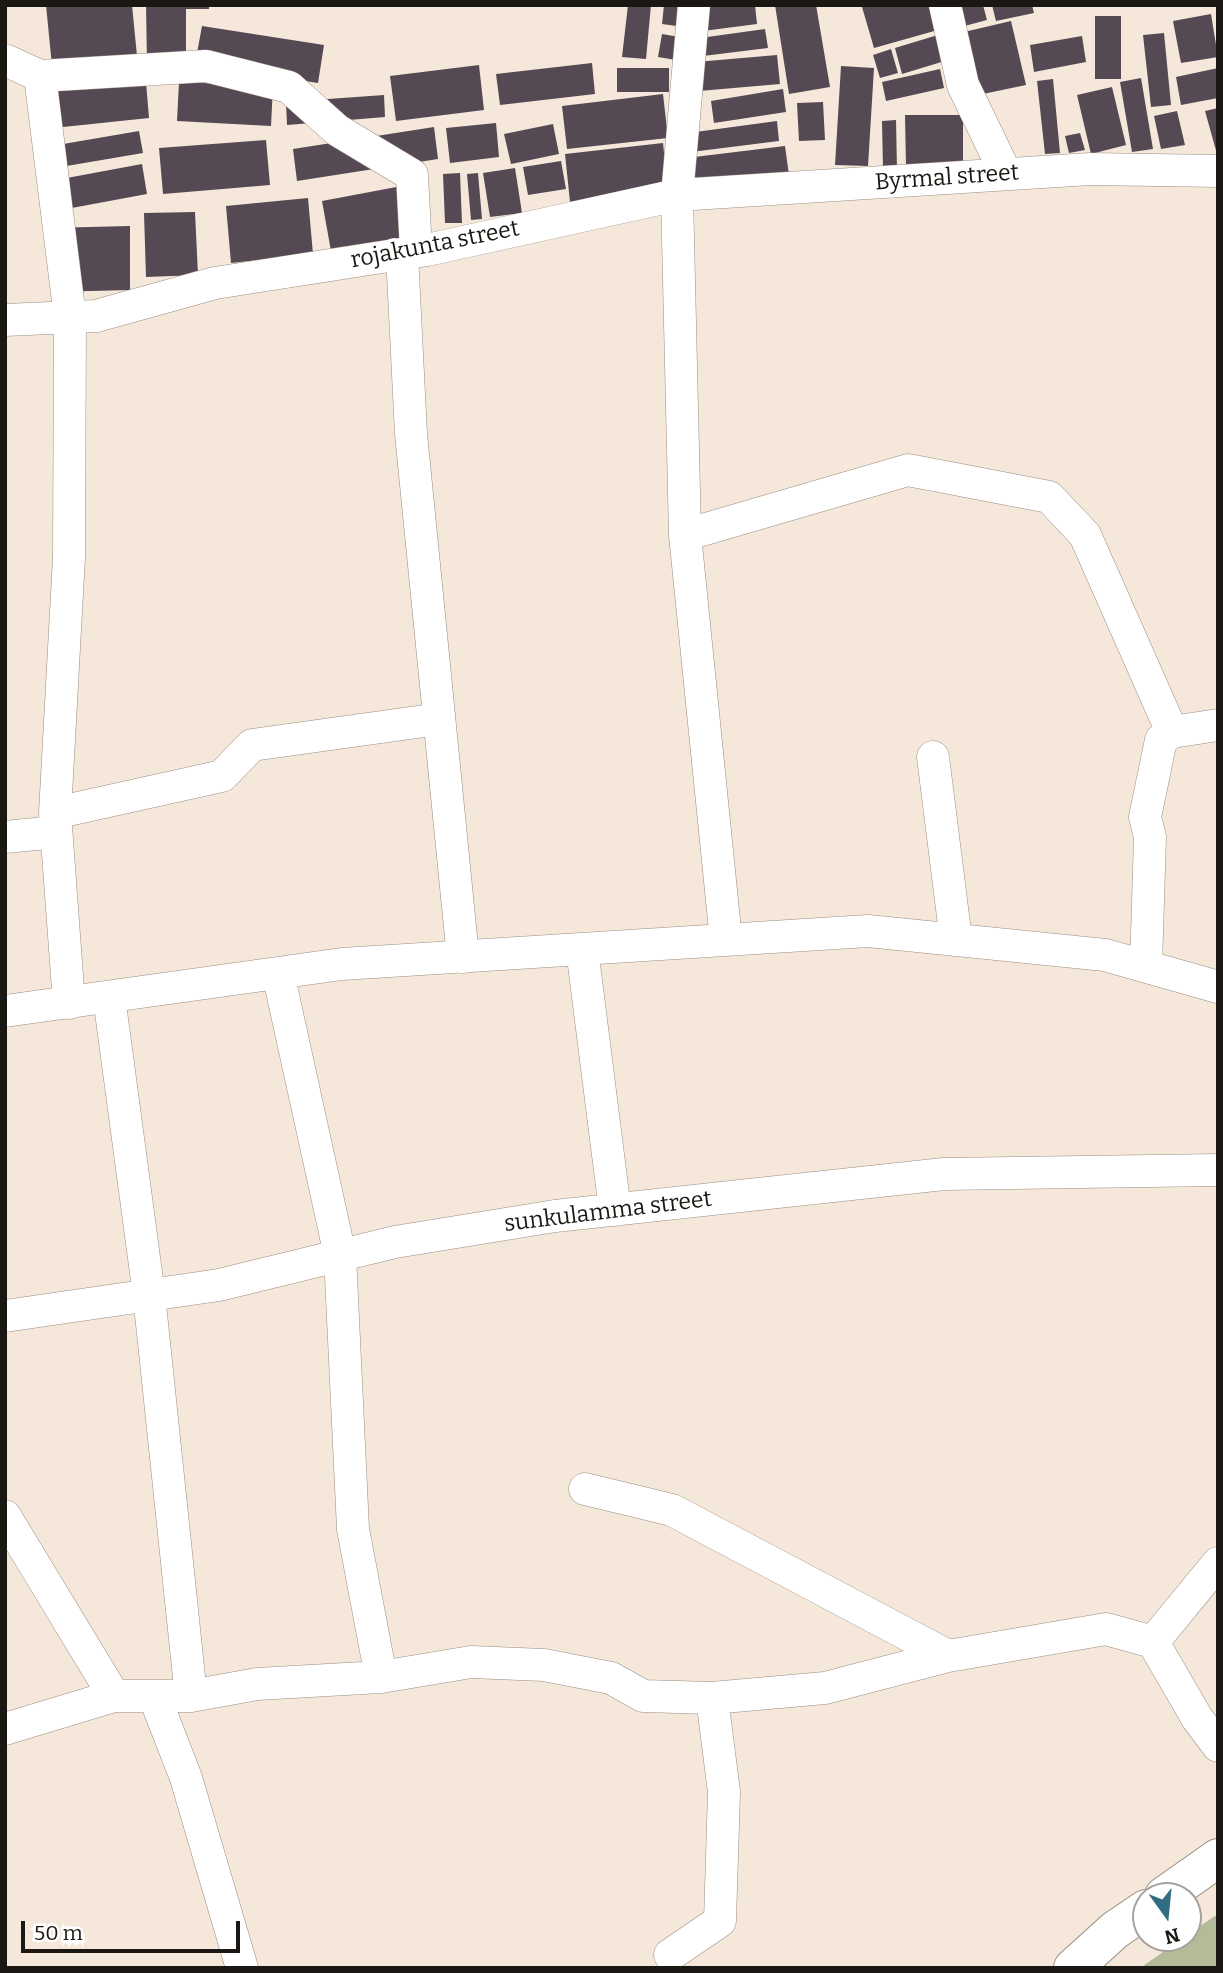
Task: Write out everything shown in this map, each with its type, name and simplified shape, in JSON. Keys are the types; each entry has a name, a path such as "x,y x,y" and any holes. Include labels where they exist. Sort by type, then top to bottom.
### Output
{"main road":[{"path":"1184,1882 1218,1858"},
{"path":"1073,1968 1115,1930 1132,1918"}],"street":[{"path":"694,5 677,195 685,535 726,940"},
{"path":"945,5 963,85 1006,174"},
{"path":"5,60 40,76 206,66 289,87 337,130 412,174 409,253 411,434 463,957"},
{"path":"40,76 70,317 69,558 55,823 69,1003"},
{"name":"Byrmal street","path":"677,195 1090,169 1218,171"},
{"name":"rojakunta street","path":"5,320 96,316 215,283 409,253 677,195"},
{"path":"685,535 908,470 1049,497 1085,535 1172,732"},
{"path":"5,837 222,776 253,745 439,719"},
{"path":"1146,966 1150,837 1145,817 1161,740 1172,732 1218,725"},
{"path":"933,757 956,940"},
{"path":"5,1011 342,964 868,932 1105,955 1218,987"},
{"path":"582,949 615,1210"},
{"path":"278,974 340,1255 353,1529 381,1677"},
{"path":"109,997 149,1295 191,1696"},
{"name":"sunkulamma street","path":"5,1315 219,1285 408,1239 555,1216 944,1174 1218,1170"},
{"path":"585,1489 672,1510 948,1656"},
{"path":"5,1516 114,1696"},
{"path":"1153,1642 1218,1563"},
{"path":"5,1729 114,1696 191,1696 257,1684 381,1677 471,1662 544,1665 611,1678 643,1696 712,1698 825,1688 948,1656 1106,1629 1153,1642 1197,1718 1218,1746"},
{"path":"155,1698 186,1778 242,1968"},
{"path":"670,1955 720,1921 724,1793 712,1698"}],"green space":[{"path":"1218,1914 1218,1968 1140,1968 1163,1952 1202,1952 1202,1925"}],"building":[{"path":"46,5 132,5 137,56 52,66"},
{"path":"146,5 209,5 209,9 186,9 186,62 147,63"},
{"path":"628,5 651,5 646,59 622,57"},
{"path":"664,5 686,5 684,27 662,24"},
{"path":"755,5 757,24 703,31 700,7"},
{"path":"775,5 816,5 830,87 789,94"},
{"path":"939,5 945,28 874,48 862,7"},
{"path":"950,5 983,5 987,20 957,28"},
{"path":"992,5 1032,5 1034,13 996,21"},
{"path":"1211,14 1218,57 1181,63 1173,21"},
{"path":"1095,16 1121,16 1121,79 1095,79"},
{"path":"1011,21 1026,85 978,95 964,32"},
{"path":"202,26 324,45 318,83 195,64"},
{"path":"765,29 768,48 703,56 700,38"},
{"path":"1164,33 1171,105 1151,107 1143,35"},
{"path":"662,34 685,38 682,61 658,57"},
{"path":"941,34 948,60 902,74 895,48"},
{"path":"1082,36 1086,62 1034,72 1030,45"},
{"path":"891,49 898,73 880,78 873,55"},
{"path":"777,55 780,84 699,91 696,62"},
{"path":"592,63 595,94 500,105 496,74"},
{"path":"479,65 484,110 396,121 390,76"},
{"path":"841,66 874,68 868,166 835,165"},
{"path":"617,68 669,68 669,92 617,92"},
{"path":"1218,68 1218,98 1181,105 1176,77"},
{"path":"940,69 944,88 886,101 882,82"},
{"path":"1141,78 1153,149 1132,152 1120,82"},
{"path":"1053,79 1060,153 1045,154 1037,81"},
{"path":"146,82 149,118 44,129 41,92"},
{"path":"179,82 273,86 271,126 177,121"},
{"path":"1112,87 1126,145 1091,154 1077,95"},
{"path":"783,89 786,112 714,123 711,101"},
{"path":"663,94 668,138 567,149 562,106"},
{"path":"384,95 385,117 287,125 286,102"},
{"path":"823,102 825,140 799,141 797,103"},
{"path":"1218,108 1218,154 1217,154 1205,111"},
{"path":"1177,111 1185,145 1161,149 1154,116"},
{"path":"905,115 963,115 963,167 906,168"},
{"path":"896,120 897,170 883,170 882,121"},
{"path":"777,121 779,141 691,152 688,133"},
{"path":"496,123 499,157 450,163 446,128"},
{"path":"553,124 559,154 511,164 504,134"},
{"path":"434,127 438,159 297,181 293,149"},
{"path":"139,131 143,153 43,170 40,148"},
{"path":"1080,133 1085,150 1069,153 1065,136"},
{"path":"266,140 270,185 163,194 159,148"},
{"path":"663,143 668,191 570,202 565,154"},
{"path":"785,146 789,175 689,187 686,158"},
{"path":"561,161 566,189 528,195 523,167"},
{"path":"142,164 147,194 61,210 56,180"},
{"path":"515,168 522,213 490,217 483,173"},
{"path":"460,173 462,223 445,223 443,174"},
{"path":"478,173 482,219 471,220 467,174"},
{"path":"407,185 417,235 331,251 322,201"},
{"path":"308,198 313,254 231,263 226,206"},
{"path":"195,212 198,275 146,277 144,213"},
{"path":"130,226 130,290 51,292 49,228"}]}
